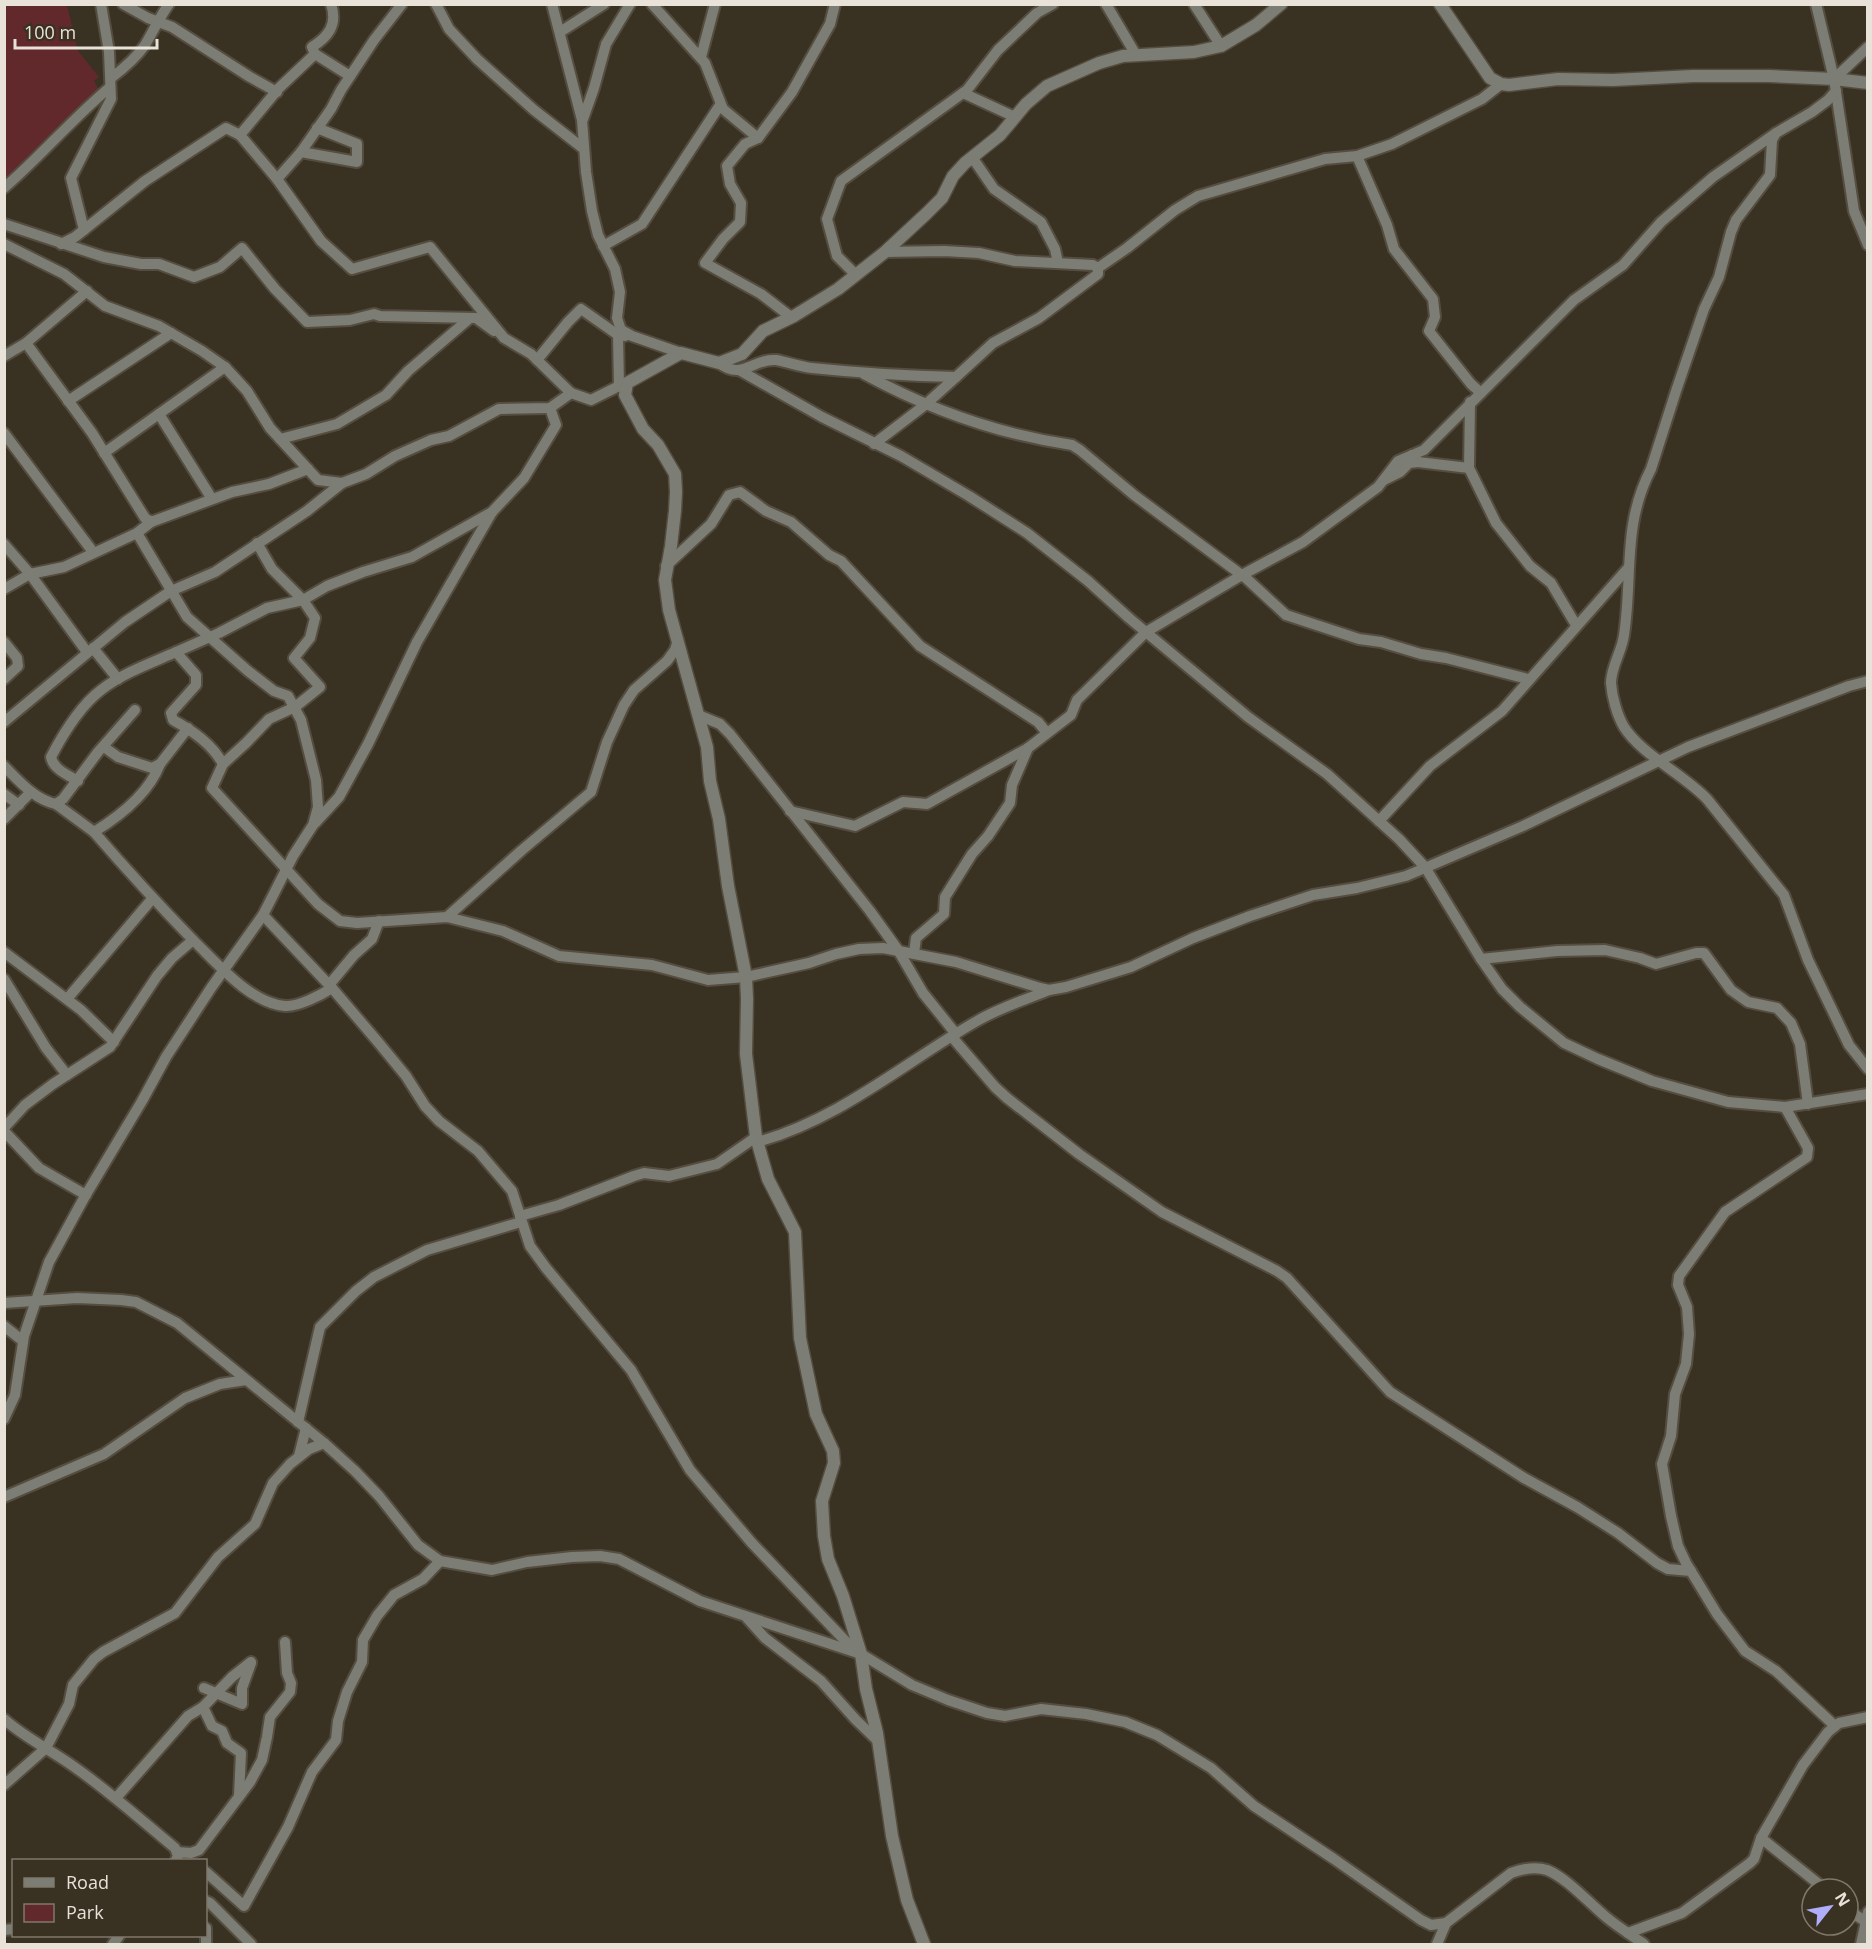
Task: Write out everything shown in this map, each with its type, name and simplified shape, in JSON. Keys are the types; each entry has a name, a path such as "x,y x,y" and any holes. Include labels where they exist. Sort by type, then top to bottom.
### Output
{"street":[{"path":"84,230 71,178 111,99 101,4"},
{"path":"123,4 172,27 277,92"},
{"path":"4,188 31,164 136,56 169,4"},
{"path":"331,4 334,12 333,26 323,40 312,47 315,54 351,76"},
{"path":"277,179 301,152 374,40 402,4"},
{"path":"436,4 449,29 477,59 534,110 584,149"},
{"path":"552,4 582,120 592,211 598,235 615,269 620,292 617,318 621,330 681,353 719,363 727,369 738,370 773,360 809,368 861,373 956,376"},
{"path":"560,32 604,4"},
{"path":"582,120 594,88 606,44 630,4"},
{"path":"652,4 701,57 723,109 758,138"},
{"path":"701,57 716,4"},
{"path":"791,317 761,294 705,264 723,239 740,222 741,203 730,184 727,166 745,144 758,138 792,92 830,24 835,4"},
{"path":"856,275 837,256 827,219 841,181 963,93 1006,43 1037,13 1053,4"},
{"path":"1106,4 1136,55"},
{"path":"1194,4 1221,46"},
{"path":"719,363 742,354 763,331 838,289 885,252 942,198 953,176 972,157 1000,135 1026,104 1047,86 1099,63 1123,56 1194,52 1221,46 1257,25 1281,4"},
{"path":"1440,4 1490,78 1501,84"},
{"path":"1816,4 1835,85 1854,211 1868,245"},
{"path":"1415,458 1574,300 1623,265 1670,214 1713,177 1828,100 1835,85 1868,47"},
{"path":"240,135 296,70 315,54"},
{"path":"1098,268 1175,210 1198,196 1325,159 1358,156 1392,144 1482,99 1501,84 1558,79 1612,80 1693,76 1769,76 1835,85 1868,83"},
{"path":"963,93 1015,117"},
{"path":"603,246 642,224 720,105"},
{"path":"61,244 84,230 145,181 226,128 240,135 277,179 321,241 352,268 430,247 504,338"},
{"path":"301,152 357,162 357,144 317,128"},
{"path":"1776,133 1772,140 1770,175 1736,220 1731,232 1719,277 1704,309 1651,469 1640,489 1634,510 1623,644 1613,674 1613,695 1624,726 1632,737 1707,798 1784,895 1808,960 1850,1045 1868,1069"},
{"path":"1358,156 1387,225 1394,249 1433,299 1435,317 1429,331 1471,384 1481,393"},
{"path":"972,157 994,189 1041,222 1055,249 1058,263"},
{"path":"4,224 104,257 141,264 159,264 194,277 220,267 242,248 275,289 307,322 350,320 374,314 476,318 531,354 571,393 591,400 622,387 681,353"},
{"path":"4,244 64,274 105,306 159,326 225,367 247,391 270,428 318,480 342,483"},
{"path":"885,252 979,253 1015,261 1093,265 1098,268"},
{"path":"874,444 925,405 993,343 1039,318 1098,274 1098,268"},
{"path":"4,356 26,343 87,291"},
{"path":"537,360 581,309 618,335 632,336"},
{"path":"280,439 338,424 386,395 408,371 470,318"},
{"path":"68,401 171,333"},
{"path":"618,335 622,387 625,395 639,421 658,445 675,474 675,512 665,580 669,610 707,747 710,781 719,819 728,886 746,977 746,1054 756,1140 768,1179 795,1232 800,1338 816,1414 834,1457 822,1502 821,1518 828,1559 843,1596 859,1653 879,1743 892,1836 907,1900 924,1944"},
{"path":"26,343 104,453 145,518 151,522"},
{"path":"104,453 225,367"},
{"path":"738,370 874,444 901,456 1027,533 1088,581 1248,717 1327,774 1425,867 1480,959 1502,989 1528,1015 1564,1043 1652,1082 1728,1102 1785,1107 1868,1094"},
{"path":"861,373 903,396 953,416 1013,435 1072,445 1134,495 1242,575 1280,611 1293,618 1359,639 1381,642 1421,654 1528,679"},
{"path":"1471,384 1468,468 1496,523 1530,566 1551,583 1576,625"},
{"path":"4,722 125,622 171,591 215,572 307,511 342,483 366,474 395,456 424,443 449,436 499,408 550,408 571,393"},
{"path":"4,1419 15,1395 23,1341 49,1262 166,1057 264,915 313,825 339,797 368,744 417,642 492,512 524,478 556,425 550,408"},
{"path":"159,414 212,499"},
{"path":"4,433 93,552"},
{"path":"790,812 855,826 903,802 927,804 1028,748 1071,715 1077,700 1146,632 1303,542 1378,487 1398,461 1415,458 1468,468"},
{"path":"4,589 30,574 64,567 137,533 151,522 232,492 269,484 308,469"},
{"path":"666,566 711,524 729,495 740,492 766,511 791,522 828,555 840,561 920,646 1038,722 1047,733"},
{"path":"78,781 57,768 51,761 51,757 83,707 100,691 118,679 267,608 303,600 327,586 412,557 492,512"},
{"path":"137,533 187,617 248,671 274,691 288,696 295,707 316,780 318,807 313,825"},
{"path":"257,543 272,569 303,600 315,618 310,638 294,657 320,687 295,707 269,718 246,744 223,764 212,788 318,904 340,921 357,923 447,917 503,932 559,956 652,965 708,980 746,977 859,949 883,948 956,962 1049,990"},
{"path":"4,544 90,650 118,679"},
{"path":"1379,821 1430,766 1502,711 1629,567"},
{"path":"447,917 591,792 607,742 624,705 634,690 667,661 675,650 678,640"},
{"path":"4,642 17,658 18,666 4,679"},
{"path":"176,652 196,675 196,685 171,714 173,720 188,728 216,751 223,764"},
{"path":"299,1456 302,1425 320,1327 374,1277 427,1250 521,1219 644,1173 669,1176 717,1164 756,1140 804,1126 858,1097 980,1020 1049,990 1131,967 1193,938 1313,895 1368,886 1406,876 1523,826 1721,734 1868,681"},
{"path":"56,804 63,799 135,710"},
{"path":"698,715 720,724 870,911 898,950 923,993 995,1087 1007,1098 1119,1183 1162,1212 1263,1263 1287,1278 1390,1392 1524,1478 1618,1533 1657,1563 1668,1569 1691,1571"},
{"path":"94,832 133,803 188,728"},
{"path":"104,747 118,757 136,764 150,768 160,764"},
{"path":"914,953 916,938 944,914 945,897 972,854 988,836 1010,803 1012,785 1028,748"},
{"path":"4,766 31,792 56,804 94,832 152,899 224,972 272,1003 287,1006 319,996 330,987 354,955 372,939 378,929 379,921"},
{"path":"4,819 31,792"},
{"path":"4,794 19,805"},
{"path":"67,999 152,899"},
{"path":"264,915 330,987 406,1076 425,1106 439,1121 478,1151 512,1191 530,1246 631,1370 681,1457 700,1484 751,1542 859,1653"},
{"path":"86,1195 39,1168 4,1130 25,1105 101,1054 114,1042 157,976 172,958 194,940"},
{"path":"1480,959 1557,951 1605,950 1656,964 1704,953 1731,990 1748,1002 1777,1008 1791,1023 1800,1044 1808,1104"},
{"path":"4,952 67,999 114,1042"},
{"path":"4,979 46,1048 67,1075"},
{"path":"1785,1107 1808,1148 1807,1156 1725,1212 1679,1276 1678,1285 1687,1307 1689,1334 1686,1364 1676,1394 1671,1436 1662,1464 1678,1546 1717,1614 1745,1651 1776,1671 1835,1726"},
{"path":"4,1303 100,1297 136,1302 177,1323 324,1443 379,1496 418,1545 440,1561 492,1570 527,1562 572,1557 620,1559 700,1600 859,1653 912,1685 987,1713 1005,1716 1041,1709 1086,1714 1125,1722 1157,1735 1211,1768 1254,1806 1421,1920 1431,1925 1446,1923"},
{"path":"4,1326 23,1341"},
{"path":"4,1497 104,1454 185,1398 225,1382 246,1380"},
{"path":"4,1785 46,1748 69,1704 71,1689 94,1659 175,1613 218,1557 255,1524 273,1483 299,1456 324,1443"},
{"path":"207,1873 244,1906 288,1827 312,1772 336,1740 338,1721 346,1692 362,1662 363,1640 377,1616 394,1595 423,1579 440,1561"},
{"path":"745,1616 765,1638 821,1681 879,1743"},
{"path":"4,1719 116,1798 175,1848 177,1856 191,1853 199,1850 250,1782 262,1760 270,1718 290,1692 291,1683 287,1673 285,1642"},
{"path":"116,1798 188,1716 203,1707 217,1693 204,1688"},
{"path":"203,1707 212,1726 222,1731 227,1743 242,1753 238,1796"},
{"path":"1628,1933 1682,1913 1754,1859 1761,1838 1803,1765 1839,1723 1868,1717"},
{"path":"1761,1838 1810,1877"},
{"path":"1437,1944 1446,1923 1511,1873 1536,1868 1547,1870 1558,1876 1644,1944"},
{"path":"207,1905 251,1944"},
{"path":"1861,1944 1867,1919"}],"green space":[{"path":"5,5 67,5 78,51 99,77 94,81 105,100 5,192"}]}
